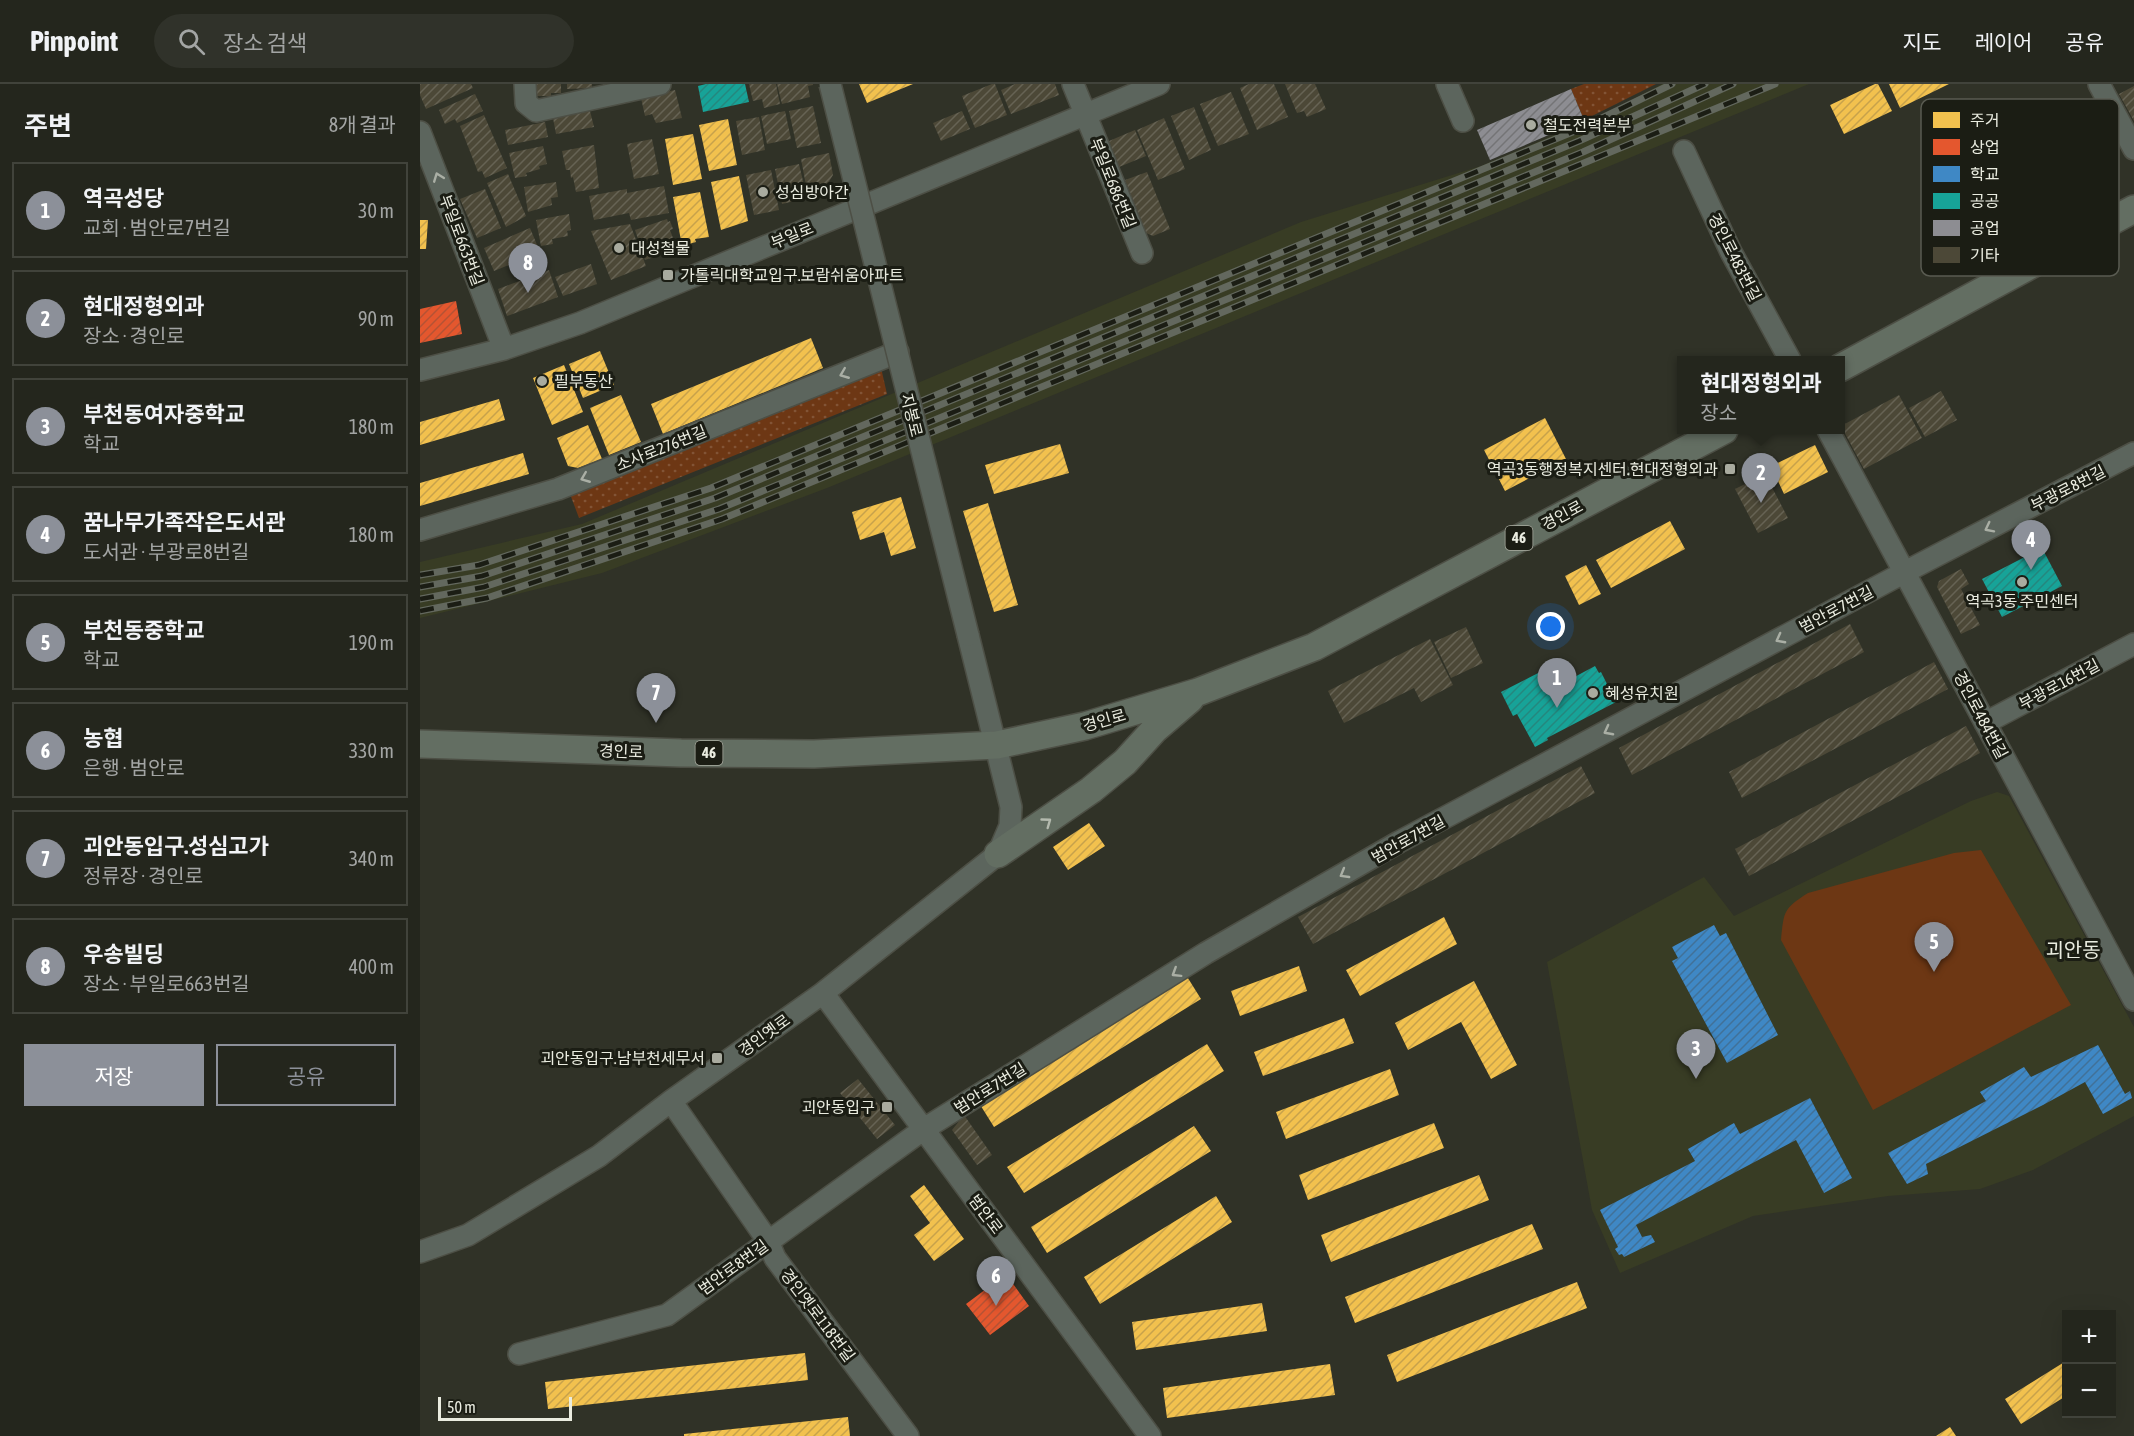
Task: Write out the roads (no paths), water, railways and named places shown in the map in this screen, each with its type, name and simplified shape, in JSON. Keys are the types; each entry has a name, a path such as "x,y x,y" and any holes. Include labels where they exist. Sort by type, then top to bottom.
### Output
{"main road":[{"path":"2119,216 2134,208"},
{"path":"1845,365 2009,276"},
{"name":"경인로","path":"420,744 664,753 803,754 997,745 1085,726 1198,692 1314,646 1715,434"},
{"path":"998,854 1091,790 1125,762 1155,729 1198,692"}],"street":[{"path":"525,84 526,102 536,111 660,84"},
{"name":"지봉로","path":"830,84 997,745"},
{"name":"부일로686번길","path":"1073,84 1142,253"},
{"name":"부일로","path":"420,370 504,349 580,323 1159,84"},
{"path":"1447,84 1463,121"},
{"path":"2099,84 2107,99"},
{"path":"2119,121 2134,148"},
{"name":"부일로663번길","path":"420,132 504,349"},
{"name":"경인로483번길","path":"1684,151 1731,252 1788,356"},
{"name":"소사로276번길","path":"420,530 567,486 898,352"},
{"name":"경인로484번길","path":"1831,434 2134,1000"},
{"name":"부광로8번길","path":"1905,572 2134,453"},
{"name":"범안로7번길","path":"924,1129 1206,953 1400,842 1905,572"},
{"name":"부광로16번길","path":"1984,723 2134,644"},
{"name":"경인옛로","path":"420,1252 468,1235 599,1156 671,1101 823,993 998,854 1010,826 1011,807 997,745"},
{"name":"범안로","path":"823,993 1150,1436"},
{"name":"경인옛로118번길","path":"671,1101 768,1241 775,1258 908,1436"},
{"name":"범안로8번길","path":"519,1354 667,1315 924,1129"}],"railway":[{"path":"420,575 479,565 711,488 1575,131 1672,84"},
{"path":"420,587 482,576 715,498 1579,141 1705,84"},
{"path":"420,599 484,587 719,509 1583,152 1733,84"},
{"path":"420,611 487,598 722,519 1775,84"}],"place":[{"name":"철도전력본부","path":"1531,125"},
{"name":"성심방아간","path":"763,192"},
{"name":"대성철물","path":"619,248"},
{"name":"가톨릭대학교입구.보람쉬움아파트","path":"668,275"},
{"name":"우송빌딩","path":"528,293"},
{"name":"필부동산","path":"542,381"},
{"name":"역곡3동행정복지센터.현대정형외과","path":"1730,469"},
{"name":"현대정형외과","path":"1761,503"},
{"name":"꿈나무가족작은도서관","path":"2031,570"},
{"name":"역곡3동 주민센터","path":"2022,582"},
{"name":"혜성유치원","path":"1593,693"},
{"name":"역곡성당","path":"1557,708"},
{"name":"괴안동입구.성심고가","path":"656,723"},
{"name":"부천동중학교","path":"1934,972"},
{"name":"괴안동입구.남부천세무서","path":"717,1058"},
{"name":"부천동여자중학교","path":"1696,1079"},
{"name":"괴안동입구","path":"887,1107"},
{"name":"농협","path":"996,1306"}],"district":[{"name":"괴안동","path":"2073,950"}]}
